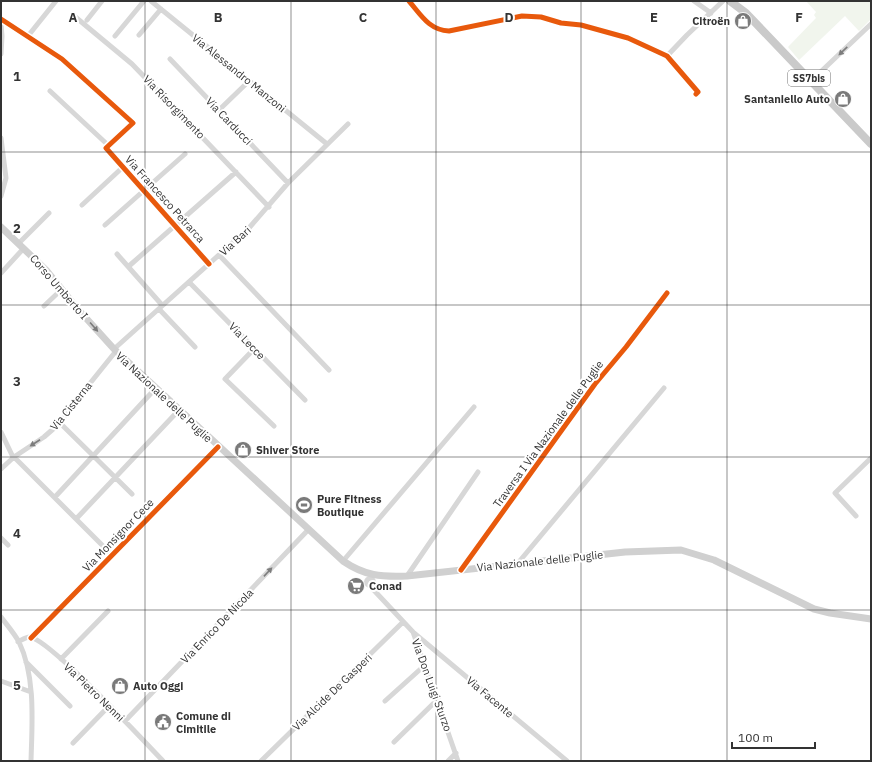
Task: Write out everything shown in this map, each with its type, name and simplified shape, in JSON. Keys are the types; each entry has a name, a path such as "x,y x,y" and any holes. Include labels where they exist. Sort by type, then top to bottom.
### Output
{"main road":[{"name":"SS7bis","path":"730,1 746,13 871,144"},
{"name":"SS7bis","path":"738,1 746,13"},
{"name":"Corso Umberto I","path":"1,227 22,245 46,270 115,350"},
{"name":"Via Nazionale delle Puglie","path":"115,350 155,389 308,530 343,561 359,571 382,576 407,576 625,552 682,550 714,560 814,608 830,613 871,619"}],"street":[{"path":"28,36 56,1"},
{"path":"87,20 102,1"},
{"path":"114,36 144,1"},
{"name":"Via Alessandro Manzoni","path":"151,1 327,144"},
{"path":"409,1 432,27 442,31 449,31 522,16 541,17 628,38 667,56 698,92 696,94"},
{"path":"694,1 711,13"},
{"path":"667,56 723,1"},
{"path":"139,35 161,9"},
{"name":"Via Risorgimento","path":"73,16 132,64 269,207"},
{"path":"1,19 62,59 133,123 108,147"},
{"path":"1,24 1,54"},
{"path":"811,81 871,24"},
{"name":"Via Carducci","path":"170,59 288,183"},
{"path":"218,110 249,81"},
{"name":"Via Francesco Petrarca","path":"50,92 108,147 123,167 209,264"},
{"name":"Via Bari","path":"115,350 249,228 269,207 288,183 348,124"},
{"path":"1,138 6,178 1,196"},
{"path":"105,225 185,154"},
{"path":"82,205 123,167"},
{"path":"129,266 236,172"},
{"path":"1,273 49,213"},
{"path":"117,254 129,266 195,347"},
{"path":"218,255 329,370"},
{"name":"Via Lecce","path":"189,282 305,400"},
{"path":"44,306 62,289"},
{"name":"Traversa I Via Nazionale delle Puglie","path":"461,570 595,384 626,347 667,293"},
{"path":"254,349 225,379 274,426"},
{"name":"Via Cisterna","path":"1,469 14,457 44,438 60,423 115,350"},
{"path":"518,563 664,388"},
{"path":"55,497 155,389"},
{"path":"343,561 474,407"},
{"path":"76,519 178,410"},
{"path":"60,423 132,494"},
{"path":"1,432 14,457 112,555"},
{"name":"Via Monsignor Cece","path":"31,638 218,447"},
{"path":"856,516 835,493 871,458"},
{"path":"407,576 478,472"},
{"name":"Via Enrico De Nicola","path":"125,721 308,530"},
{"path":"1,538 8,545"},
{"name":"Via Don Luigi Sturzo","path":"359,571 413,632 438,699 458,761"},
{"path":"370,583 382,576"},
{"path":"61,659 108,611"},
{"path":"1,617 18,642 25,661 31,692 31,761"},
{"name":"Via Alcide De Gasperi","path":"260,761 403,622"},
{"name":"Via Facente","path":"413,632 567,761"},
{"path":"18,642 24,638 31,638"},
{"name":"Via Pietro Nenni","path":"31,638 61,659 125,721 163,761"},
{"path":"25,661 70,706"},
{"path":"385,701 425,665"},
{"path":"1,681 31,692"},
{"path":"394,742 438,699"},
{"path":"73,743 109,706"},
{"path":"448,761 456,753"}],"shaded area":[{"path":"806,1 871,1 871,19 859,31 845,16 799,60 788,47 816,18 814,15 816,12"}],"cycle path":[{"path":"409,1 426,21 442,30 449,31 522,16 541,17 561,23 581,25 628,38 667,56 698,92 696,94"},
{"path":"1,19 62,59 133,123 106,148 209,264"},
{"path":"461,570 595,384 626,347 667,293"},
{"path":"31,638 218,447"}],"place":[{"name":"Citroën","path":"743,21"},
{"name":"Santaniello Auto","path":"843,99"},
{"name":"Shiver Store","path":"243,450"},
{"name":"Pure Fitness Boutique","path":"304,505"},
{"name":"Conad","path":"356,586"},
{"name":"Auto Oggi","path":"120,686"},
{"name":"Comune di Cimitile","path":"163,722"}]}
